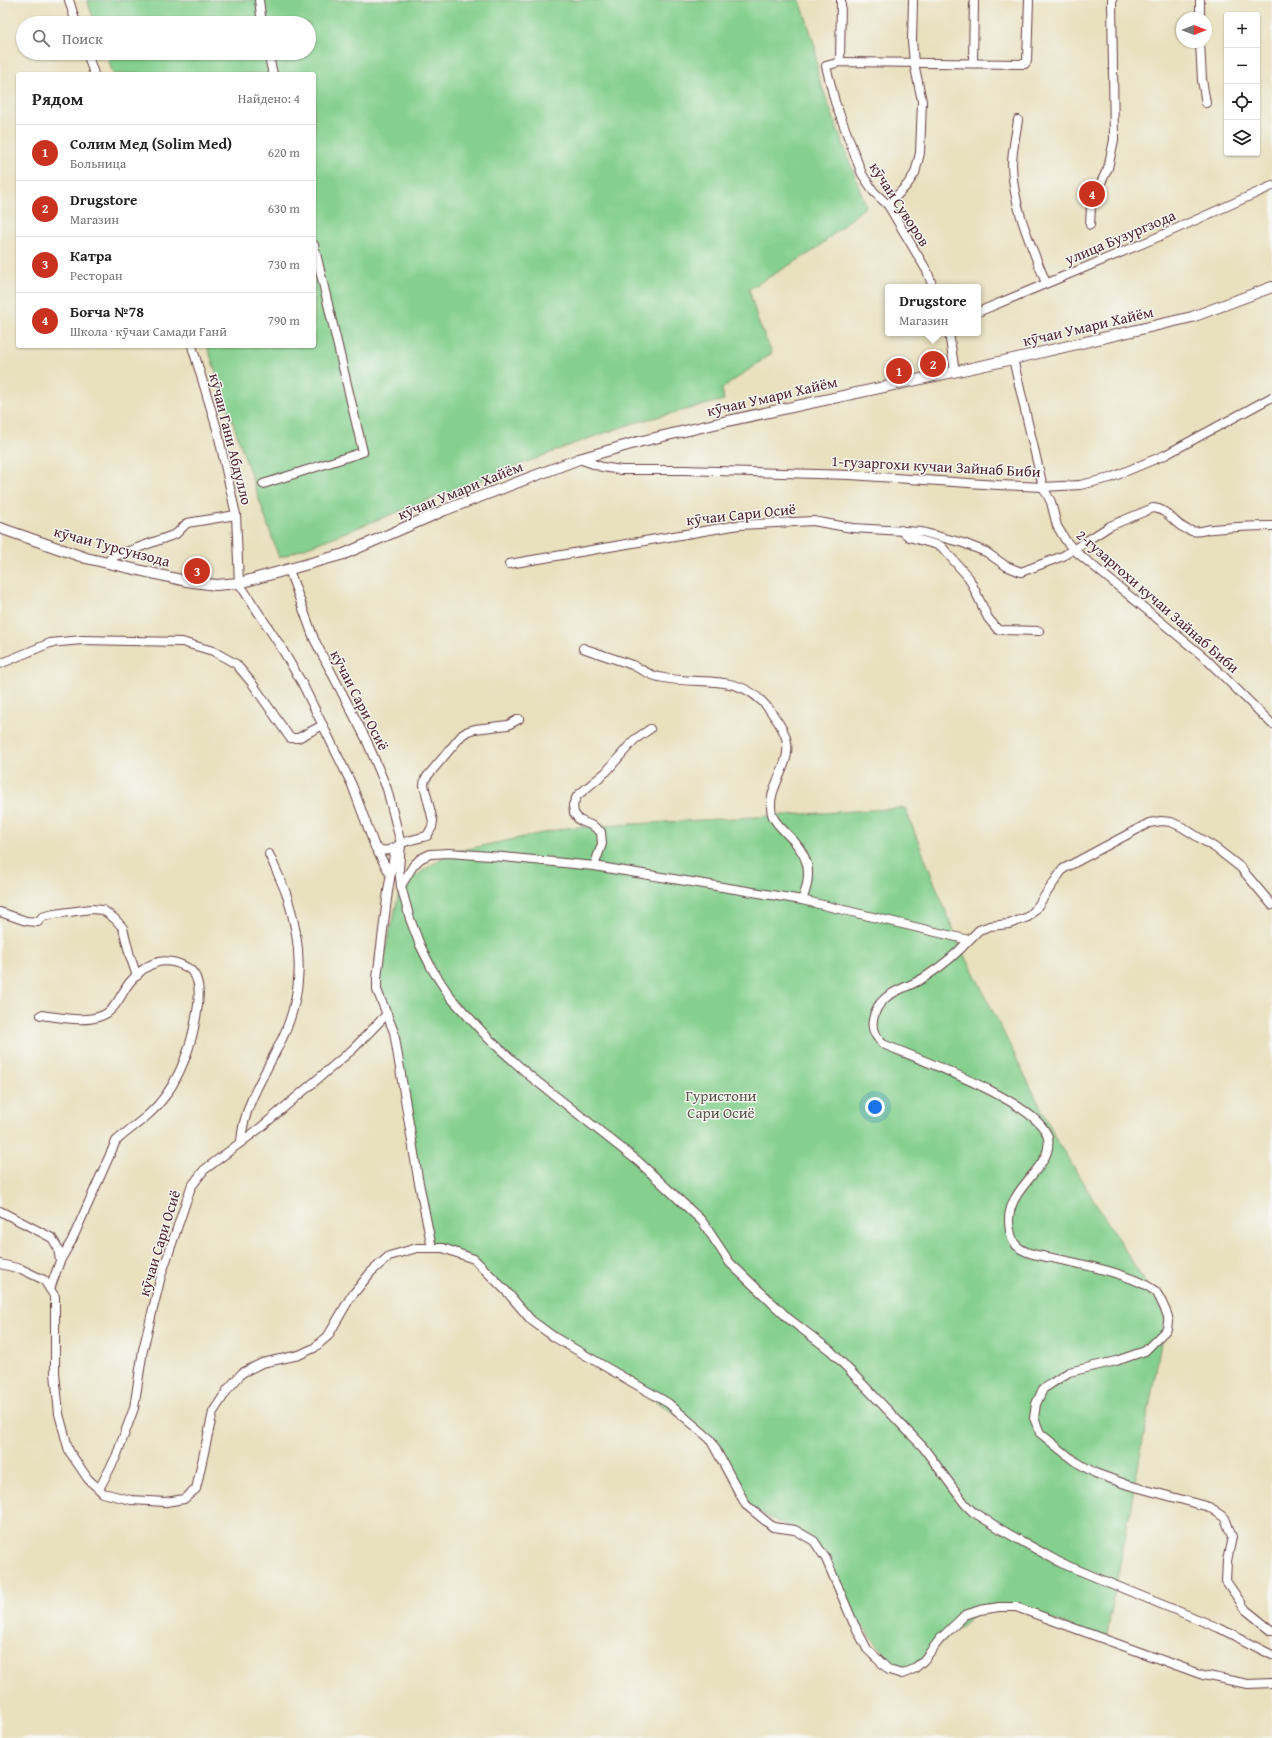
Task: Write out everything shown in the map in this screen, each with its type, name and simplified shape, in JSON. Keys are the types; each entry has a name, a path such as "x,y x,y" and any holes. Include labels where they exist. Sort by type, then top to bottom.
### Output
{"main road":[{"name":"кӯчаи Умари Хайём","path":"289,570 344,554 445,510 579,459 638,442 1013,359 1192,317 1272,287"},
{"name":"кӯчаи Турсунзода","path":"0,528 86,558 186,582 216,585 239,583 289,570"}],"street":[{"path":"69,0 74,16"},
{"path":"259,0 261,16"},
{"path":"841,0 840,62 1025,64 1027,61 1028,0"},
{"path":"888,205 908,185 915,173 920,153 922,101 914,63 912,41 913,0"},
{"path":"973,63 974,0"},
{"path":"1090,225 1091,206 1108,168 1114,140 1112,0"},
{"path":"1200,0 1200,12"},
{"path":"1200,48 1202,80 1206,103"},
{"path":"89,60 93,72"},
{"path":"270,60 273,72"},
{"name":"кӯчаи Суворов","path":"840,62 826,66 835,102 862,174 874,192 888,205 927,271 932,284"},
{"path":"1018,120 1012,164 1014,192 1020,215 1046,283"},
{"name":"улица Бузургзода","path":"981,311 1151,240 1272,186"},
{"path":"263,484 363,452 316,253"},
{"path":"949,336 955,372"},
{"name":"кӯчаи Гани Абдулло","path":"193,348 217,429 236,515 239,583"},
{"name":"2-гузаргохи кучаи Зайнаб Биби","path":"1013,359 1043,487 1051,502 1057,526 1066,541 1074,550 1205,658 1272,724"},
{"name":"1-гузаргохи кучаи Зайнаб Биби","path":"579,459 602,467 622,470 684,470 850,475 1043,487 1080,485 1110,478 1165,455 1272,397"},
{"name":"кӯчаи Сари Осиё","path":"509,564 739,525 813,521 852,528 922,532 963,543 986,552 1006,566 1021,572 1063,556 1110,526 1153,508 1161,508 1184,528 1192,531 1200,532 1211,529 1272,526"},
{"path":"108,563 110,559 115,556 176,534 187,522 236,515"},
{"path":"901,530 909,537 941,546 969,578 988,618 998,630 1039,631"},
{"name":"кӯчаи Сари Осиё","path":"289,570 314,639 366,739 387,788 398,846 390,874 377,978 377,990 394,1032 418,1178 432,1248"},
{"path":"239,583 279,644 302,683 352,785 375,847 390,874"},
{"path":"0,664 50,643 82,640 182,642 213,651 236,664 252,683 290,738 298,738 323,725"},
{"path":"583,648 661,678 733,684 750,692 762,701 778,722 786,738 787,750 785,762 772,794 770,803 771,813 774,820 797,843 804,853 809,875 808,888 802,900"},
{"path":"375,847 386,850 427,836 433,821 424,785 425,779 462,735 468,731 508,725 519,719"},
{"path":"594,866 602,844 601,832 593,826 580,820 574,813 573,805 577,796 606,772 634,740 650,729"},
{"path":"1272,905 1240,867 1217,850 1182,827 1171,822 1161,821 1149,823 1062,869 1035,910 1028,917 1009,924 990,926 979,930 944,965 921,980 897,990 880,1001 875,1010 872,1024 875,1036 883,1044 984,1087 1012,1103 1034,1119 1046,1132 1048,1146 1044,1157 1016,1195 1009,1214 1013,1241 1018,1247 1027,1252 1079,1263 1138,1281 1156,1291 1168,1318 1167,1330 1145,1351 1069,1372 1043,1389 1036,1404 1034,1418 1040,1433 1073,1460 1095,1473 1128,1485 1209,1508 1225,1518 1232,1537 1226,1581 1246,1610 1272,1631"},
{"path":"398,846 402,852 399,869 401,886 420,946 451,998 489,1038 530,1076 639,1162 702,1221 730,1263 789,1319 831,1351 923,1447 965,1504 973,1512 1007,1533 1062,1563 1220,1628 1272,1655"},
{"path":"401,886 413,866 420,859 430,854 449,853 594,866 802,900 969,940"},
{"path":"241,1142 242,1126 249,1104 283,1038 295,1008 299,962 296,933 286,895 269,854"},
{"path":"0,912 26,921 38,922 42,917 54,914 90,909 103,910 115,919 123,928 137,976"},
{"path":"41,1015 83,1020 103,1016 117,1003 130,982 150,964 158,962 173,961 188,968 197,979 199,988 195,1026 181,1068 164,1098 150,1114 129,1128 116,1141 72,1240 60,1261 50,1289"},
{"name":"кӯчаи Сари Осиё","path":"99,1489 116,1457 134,1408 143,1350 161,1276 191,1187 204,1170 260,1128 353,1049 387,1014"},
{"path":"0,1211 52,1238 58,1248 60,1261"},
{"path":"0,1264 21,1269 44,1280 55,1297 55,1373 59,1414 69,1451 88,1479 103,1493 131,1500 166,1502 184,1499 196,1489 214,1412 228,1389 242,1373 262,1363 299,1354 314,1348 328,1336 350,1298 371,1272 389,1256 417,1248 443,1248 474,1259 507,1292 531,1320 554,1337 668,1403 710,1439 746,1505 773,1527 795,1530 814,1541 826,1559 853,1622 867,1649 889,1670 902,1674 914,1669 924,1660 940,1639 966,1615 980,1610 999,1607 1016,1607 1203,1675 1248,1684 1272,1683"}],"green space":[{"path":"87,0 800,0 815,46 818,76 866,206 815,250 749,289 758,321 772,353 722,389 724,400 634,423 576,443 279,558 208,348 316,348 316,72 112,72 108,60 316,60 316,16 93,16"},
{"name":"Гуристони Сари Осиё","path":"905,808 956,937 1059,1144 1166,1316 1106,1640 1016,1607 981,1610 902,1674 847,1608 814,1541 746,1505 710,1439 616,1373 531,1320 474,1259 432,1248 394,1032 377,983 401,886 449,853 566,828"}],"place":[{"name":"Боғча №78","path":"1092,194"},
{"name":"Drugstore","path":"933,364"},
{"name":"Солим Мед (Solim Med)","path":"899,371"},
{"name":"Катра","path":"197,571"}]}
